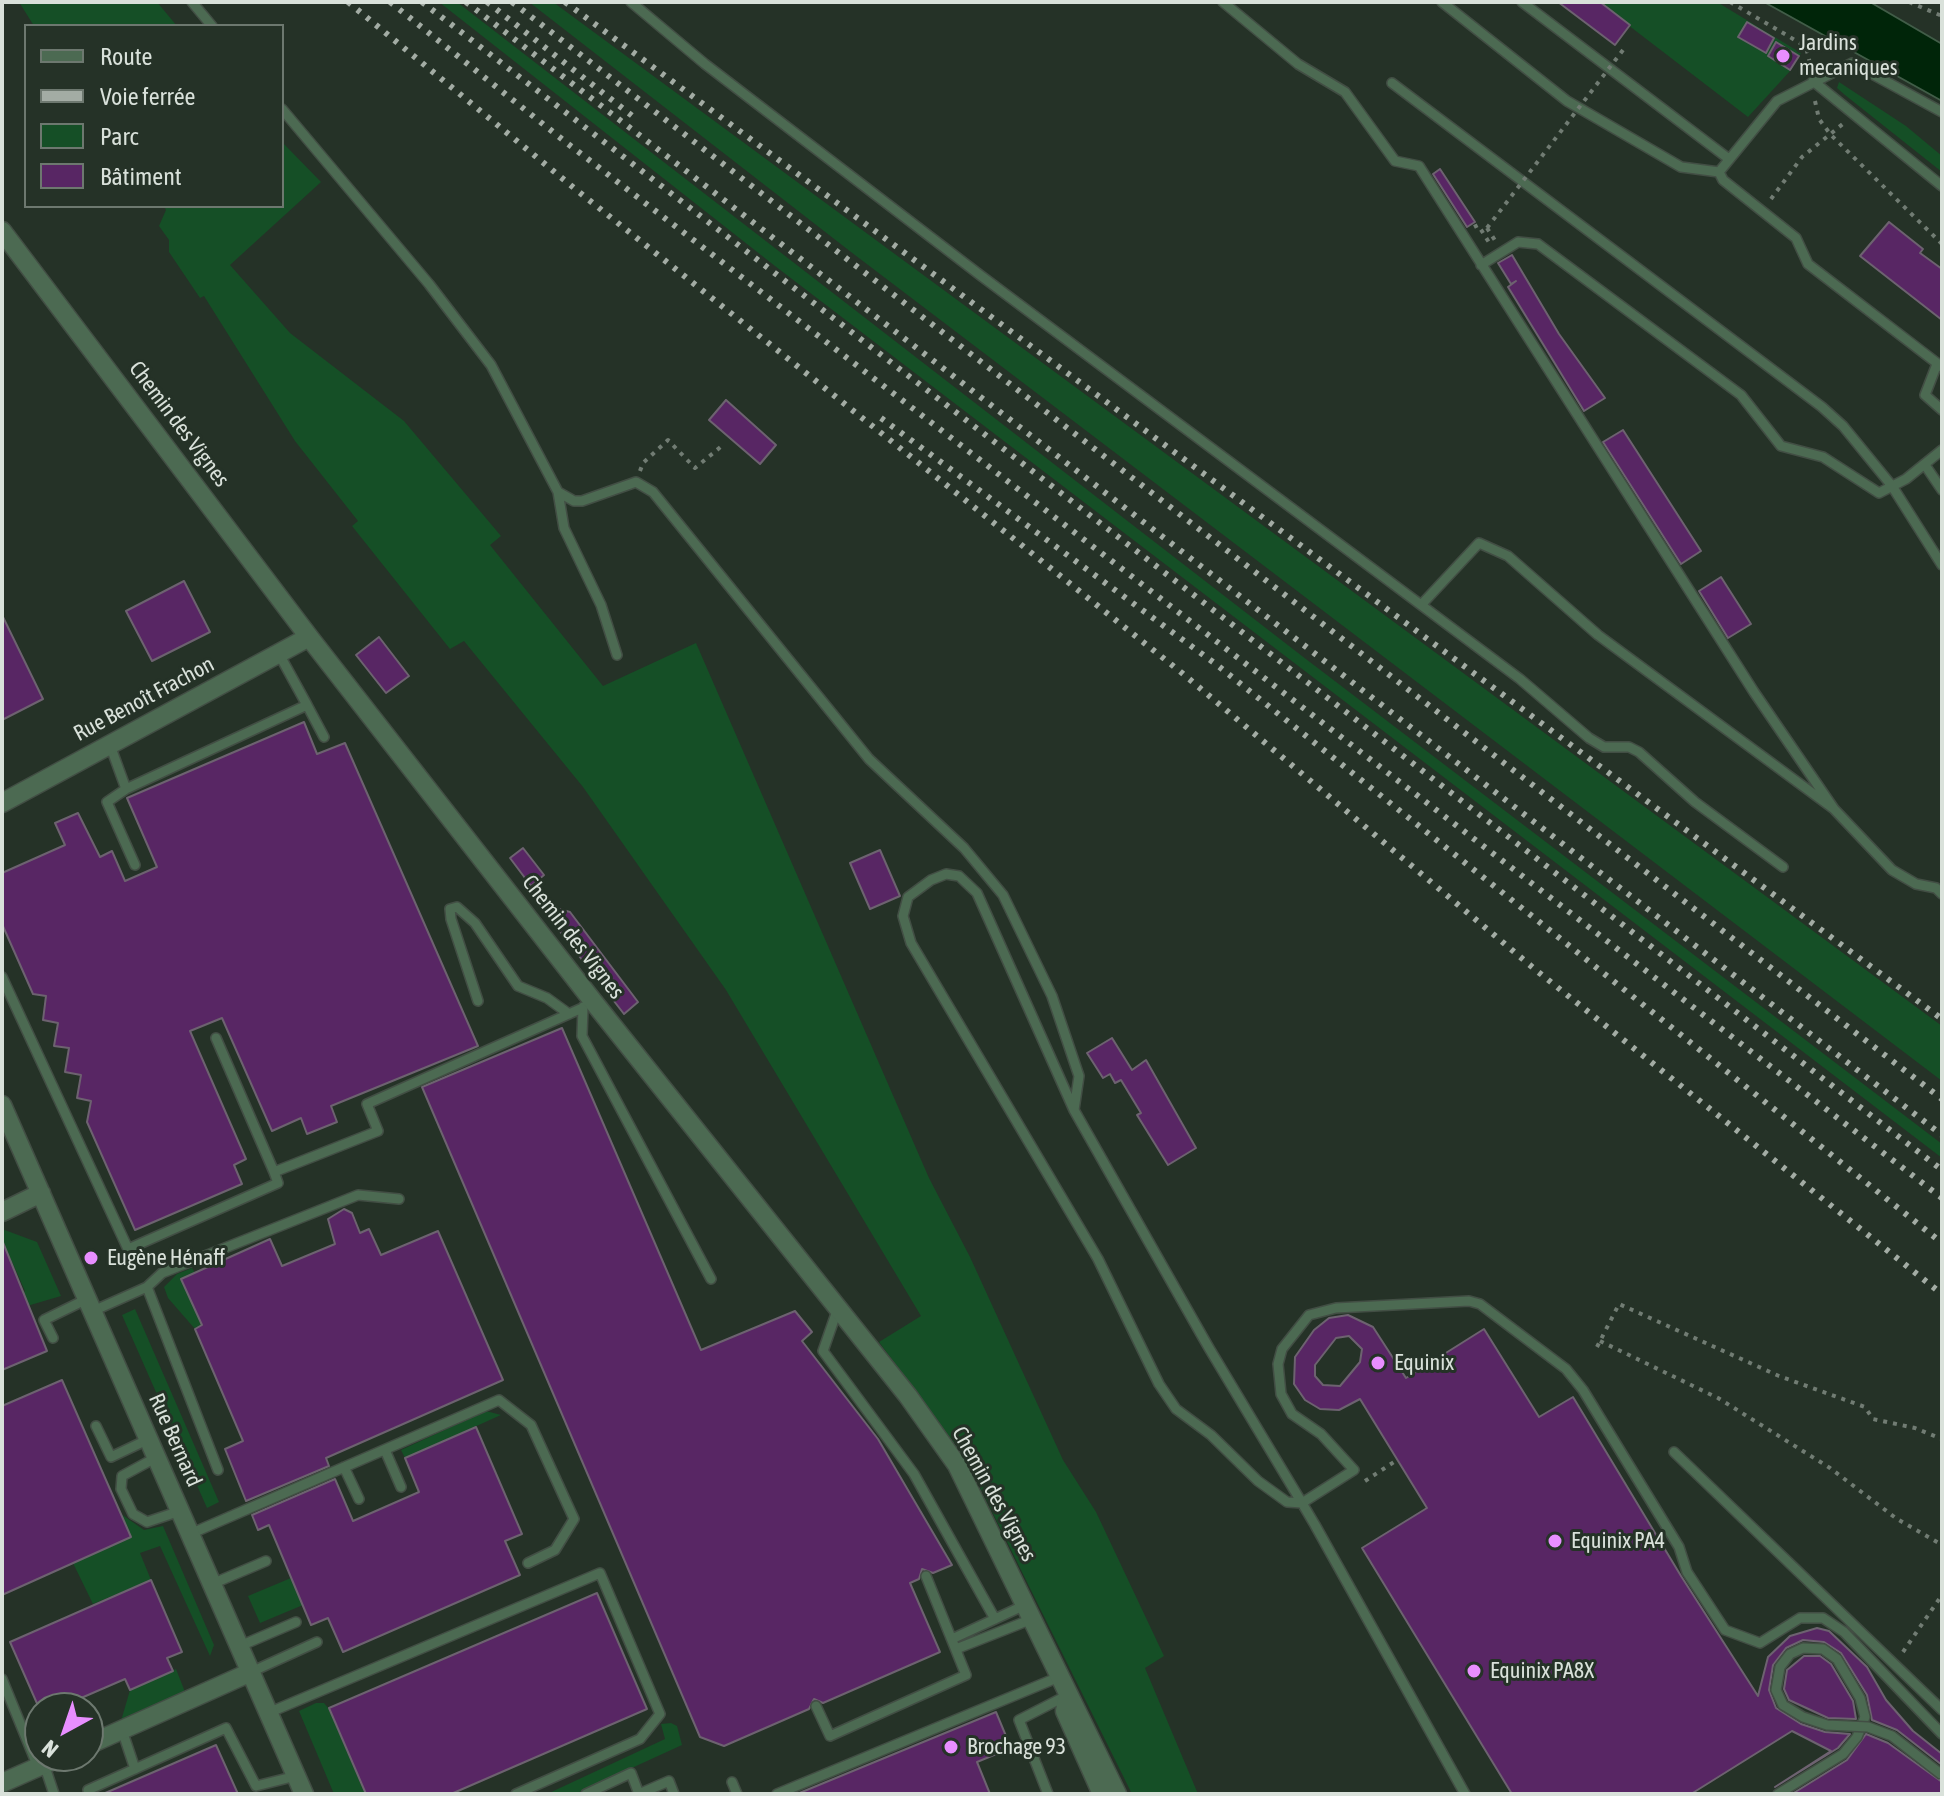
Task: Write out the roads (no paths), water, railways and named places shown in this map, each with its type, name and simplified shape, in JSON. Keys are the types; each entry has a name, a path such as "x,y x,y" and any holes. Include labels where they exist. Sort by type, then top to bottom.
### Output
{"street":[{"name":"Chemin des Vignes","path":"2,231 586,1005 838,1308 957,1465 1117,1794"},
{"name":"Rue Benoît Frachon","path":"2,803 309,637"},
{"name":"Rue Bernard","path":"2,1105 8,1138 41,1193 304,1794"},
{"path":"2,1212 41,1193"},
{"path":"104,1738 251,1672"},
{"name":"Chemin des Vignes","path":"1069,1695 1065,1711 1102,1794"},
{"path":"2,1783 27,1772"}],"lane":[{"path":"192,2 210,24"},
{"path":"631,2 705,64 980,275 1422,604 1589,738 1604,747 1629,747 1639,752 1695,802 1783,867"},
{"path":"1223,2 1298,64 1345,92 1395,161 1419,166 1754,692 1834,809 1892,870 1916,884 1936,888 1942,894"},
{"path":"1442,2 1567,101 1681,167 1719,172"},
{"path":"1522,2 1729,159"},
{"path":"1719,172 1777,101 1852,63 1942,112"},
{"path":"1813,81 1942,186"},
{"path":"1392,83 1822,407 1843,426 1892,486 1942,565"},
{"path":"284,111 429,284 491,365 558,492 564,528 601,605 617,655"},
{"path":"1719,172 1723,180 1796,238 1808,264 1940,366 1925,395 1942,410"},
{"path":"1481,265 1518,242 1538,244 1741,395 1781,446 1823,457 1879,493 1925,465 1942,450"},
{"path":"1925,465 1942,490"},
{"path":"558,492 574,501 582,501 636,482 653,492 869,759 964,848 1003,895 1052,996 1079,1076 1074,1110"},
{"path":"1422,604 1479,543 1508,556 1598,635 1834,809"},
{"path":"279,654 324,737"},
{"path":"135,865 107,802 126,789 307,705"},
{"path":"110,745 126,789"},
{"path":"1465,1794 1302,1503 1201,1334 1074,1110 977,893 959,876 946,874 931,880 908,897 903,916 911,943 1098,1259 1159,1384 1176,1409 1211,1435 1258,1481 1287,1502 1302,1503 1354,1470 1321,1434 1292,1414 1281,1394 1278,1364 1294,1331 1309,1315 1336,1308 1469,1301 1480,1304 1566,1369 1583,1390 1679,1547 1687,1572 1725,1630 1760,1643 1800,1618 1823,1618 1865,1652 1942,1734"},
{"path":"478,1001 451,919 450,909 457,907 475,923 518,986 547,998 569,1014"},
{"path":"2,977 128,1249 278,1183 216,1038"},
{"path":"274,1172 378,1131 367,1104 586,1005"},
{"path":"586,1005 582,1036 711,1279"},
{"path":"53,1338 44,1320 147,1287 162,1273 358,1195 399,1199"},
{"path":"147,1287 218,1470"},
{"path":"838,1308 823,1351 914,1474 995,1619"},
{"path":"190,1534 499,1400 531,1425 574,1519 555,1550 528,1563"},
{"path":"96,1426 111,1457 149,1439"},
{"path":"385,1450 401,1487"},
{"path":"1674,1452 1942,1710"},
{"path":"157,1457 122,1476 121,1489 133,1514 147,1522 180,1511"},
{"path":"344,1467 359,1499"},
{"path":"212,1584 266,1561"},
{"path":"268,1713 600,1573 660,1714 640,1739 516,1794"},
{"path":"816,1706 830,1736 966,1675 926,1576"},
{"path":"952,1639 995,1619 1029,1612"},
{"path":"956,1649 1029,1612"},
{"path":"240,1646 296,1622"},
{"path":"251,1672 317,1642"},
{"path":"1778,1794 1843,1754 1857,1737 1861,1727 1865,1717 1860,1698 1837,1659 1823,1649 1803,1648 1790,1654 1780,1667 1776,1690 1783,1705 1803,1717 1827,1725 1854,1727 1868,1727 1892,1736 1942,1775"},
{"path":"777,1794 1059,1677"},
{"path":"2,1679 24,1728"},
{"path":"1048,1794 1019,1720 1069,1695"},
{"path":"88,1790 226,1728 256,1786 296,1776"},
{"path":"122,1730 135,1769"},
{"path":"44,1772 54,1794"},
{"path":"586,1794 631,1773 639,1794 669,1781 674,1794"},
{"path":"732,1782 737,1794"}],"railway":[{"path":"348,2 574,188 1182,673 1537,971 1942,1294"},
{"path":"390,2 563,140 1942,1198"},
{"path":"422,2 1942,1170"},
{"path":"466,2 1942,1135"},
{"path":"487,2 635,118"},
{"path":"512,2 1942,1099"},
{"path":"565,2 1942,1019"},
{"path":"881,418 1217,665 1942,1243"}],"place":[{"name":"Jardins mecaniques","path":"1783,56"},
{"name":"Eugène Hénaff","path":"91,1258"},
{"name":"Equinix","path":"1378,1363"},
{"name":"Equinix PA4","path":"1555,1541"},
{"name":"Equinix PA8X","path":"1474,1671"},
{"name":"Brochage 93","path":"951,1747"}]}
